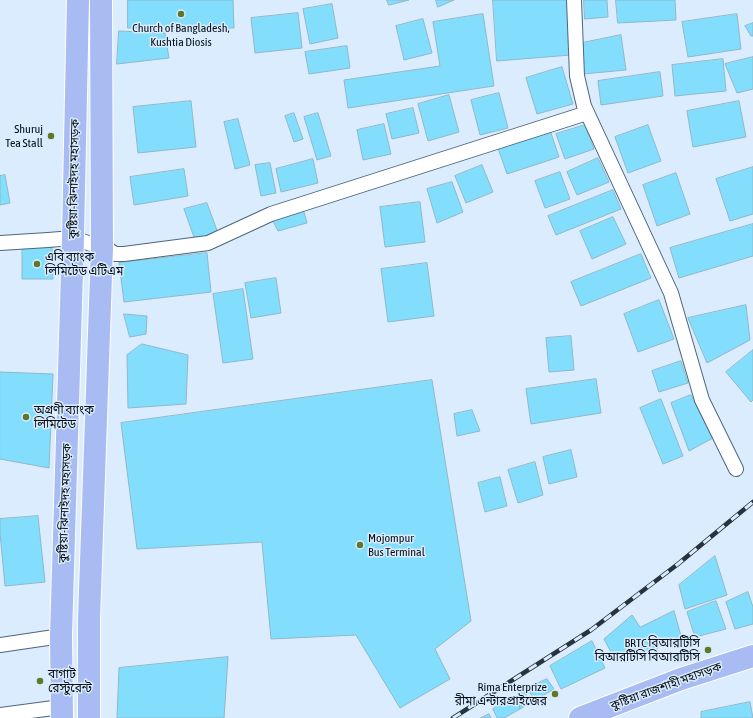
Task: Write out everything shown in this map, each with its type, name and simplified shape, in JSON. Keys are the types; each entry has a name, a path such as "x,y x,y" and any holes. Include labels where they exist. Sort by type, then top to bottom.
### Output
{"highway":[{"name":"কুষ্টিয়া-ঝিনাইদহ মহাসড়ক","path":"62,712 61,636 73,238 78,0"},
{"path":"89,718 89,619 102,247 101,0"},
{"path":"68,399 97,399"},
{"path":"64,537 92,536"},
{"name":"কুষ্টিয়া রাজশাহী মহাসড়ক","path":"580,718 681,679 753,656"}],"street":[{"path":"574,0 577,76 584,106 671,293 702,400 736,469"},
{"path":"0,243 73,238 102,247 115,254 208,243 271,214 587,113"},
{"path":"0,645 61,636"},
{"path":"0,715 62,712"}],"building":[{"name":"Church of Bangladesh, Kushtia Diosis","path":"128,0 233,0 234,28 128,28"},
{"path":"387,0 409,0 389,5"},
{"path":"436,0 454,0 438,7"},
{"path":"493,0 567,0 571,55 497,61"},
{"path":"584,0 607,0 608,17 585,19"},
{"path":"616,0 675,0 676,20 618,23"},
{"path":"332,4 338,38 310,44 303,9"},
{"path":"298,13 302,48 255,53 251,18"},
{"path":"483,14 494,86 348,108 344,80 440,66 433,22"},
{"path":"737,14 741,49 688,57 682,22"},
{"path":"423,19 432,53 404,60 396,26"},
{"path":"753,23 753,36 751,36 745,26"},
{"path":"119,31 165,33 169,58 117,64"},
{"path":"621,35 626,70 583,74 582,43"},
{"path":"347,46 350,68 309,74 305,52"},
{"path":"753,57 753,89 737,93 725,64"},
{"path":"723,59 726,91 675,96 672,65"},
{"path":"562,67 573,104 537,114 526,78"},
{"path":"660,72 663,96 601,105 598,81"},
{"path":"499,93 508,128 480,135 471,100"},
{"path":"449,95 459,132 428,141 418,104"},
{"path":"191,101 196,147 138,153 133,107"},
{"path":"739,101 746,137 693,147 687,111"},
{"path":"413,108 419,133 392,139 386,114"},
{"path":"294,113 303,139 294,142 285,116"},
{"path":"318,113 331,156 317,160 304,117"},
{"path":"238,119 250,165 235,169 224,122"},
{"path":"384,124 391,154 363,160 357,130"},
{"path":"585,125 594,149 565,159 556,134"},
{"path":"648,125 661,161 628,173 615,137"},
{"path":"550,130 559,157 507,174 498,148"},
{"path":"598,158 609,182 577,195 567,172"},
{"path":"313,159 318,183 281,192 276,169"},
{"path":"270,163 276,193 261,196 255,165"},
{"path":"482,165 493,192 466,203 455,176"},
{"path":"753,167 753,214 730,221 716,179"},
{"path":"184,169 188,196 134,205 130,177"},
{"path":"560,172 570,199 545,208 535,181"},
{"path":"676,173 690,214 657,226 643,185"},
{"path":"5,175 10,203 0,205 0,176"},
{"path":"452,182 463,212 437,223 427,189"},
{"path":"613,190 621,209 556,235 548,216"},
{"path":"420,202 425,242 385,247 380,207"},
{"path":"207,203 218,233 195,240 184,209"},
{"path":"304,212 307,223 278,231 272,219"},
{"path":"613,217 626,244 592,259 580,231"},
{"path":"753,224 753,256 679,278 670,248"},
{"name":"এবি ব্যাংক লিমিটেড এটিএম","path":"52,247 53,279 22,279 22,249"},
{"path":"207,253 211,292 124,302 119,263"},
{"path":"641,254 651,278 581,306 571,282"},
{"path":"427,263 434,316 388,322 381,269"},
{"path":"276,278 281,313 251,318 245,283"},
{"path":"243,289 253,359 223,363 213,294"},
{"path":"659,300 674,339 638,352 624,314"},
{"path":"746,305 750,340 707,363 688,318"},
{"path":"124,314 147,316 146,334 130,337"},
{"path":"571,336 574,370 549,372 546,338"},
{"path":"142,344 188,355 186,404 128,408 127,355"},
{"path":"753,350 753,400 751,402 726,372"},
{"path":"681,361 688,383 659,392 652,371"},
{"name":"অগ্রণী ব্যাংক লিমিটেড","path":"0,372 53,374 49,468 0,459"},
{"path":"596,379 601,413 531,424 526,389"},
{"name":"Mojompur Bus Terminal","path":"432,380 471,621 435,649 450,679 400,708 356,635 271,639 262,542 137,549 121,423"},
{"path":"691,395 713,438 689,451 671,403"},
{"path":"661,399 683,456 663,464 640,408"},
{"path":"472,410 480,431 457,436 454,414"},
{"path":"571,450 577,477 549,484 543,457"},
{"path":"535,462 543,495 518,503 508,470"},
{"path":"500,477 507,506 485,512 478,483"},
{"path":"38,516 45,582 5,586 0,519"},
{"path":"715,556 727,595 685,609 679,585"},
{"path":"748,592 753,607 753,624 735,629 726,602"},
{"path":"716,601 726,629 695,637 687,612"},
{"path":"674,611 681,636 658,645 657,652 638,658 635,650 616,662 604,639 632,615 640,627"},
{"path":"592,641 605,668 561,689 550,666"},
{"path":"228,657 224,718 117,718 119,668"},
{"path":"547,679 554,689 534,701 528,688"},
{"path":"524,691 530,703 520,709 518,694"},
{"path":"514,696 520,709 504,718 497,718 493,709"},
{"path":"750,702 753,718 701,718 701,712"},
{"path":"489,714 491,718 481,718"}],"railway":[{"path":"453,718 591,630 678,564 753,502"}],"place":[{"name":"Church of Bangladesh, Kushtia Diosis","path":"181,14"},
{"name":"Shuruj Tea Stall","path":"51,136"},
{"name":"এবি ব্যাংক লিমিটেড এটিএম","path":"37,264"},
{"name":"অগ্রণী ব্যাংক লিমিটেড","path":"26,417"},
{"name":"Mojompur Bus Terminal","path":"360,545"},
{"name":"BRTC বিআরটিসি বিআরটিসি বিআরটিসি","path":"708,650"},
{"name":"বাগাট রেস্টুরেন্ট","path":"40,681"},
{"name":"Rima Enterprize রীমা এন্টারপ্রাইজের","path":"555,694"}]}
